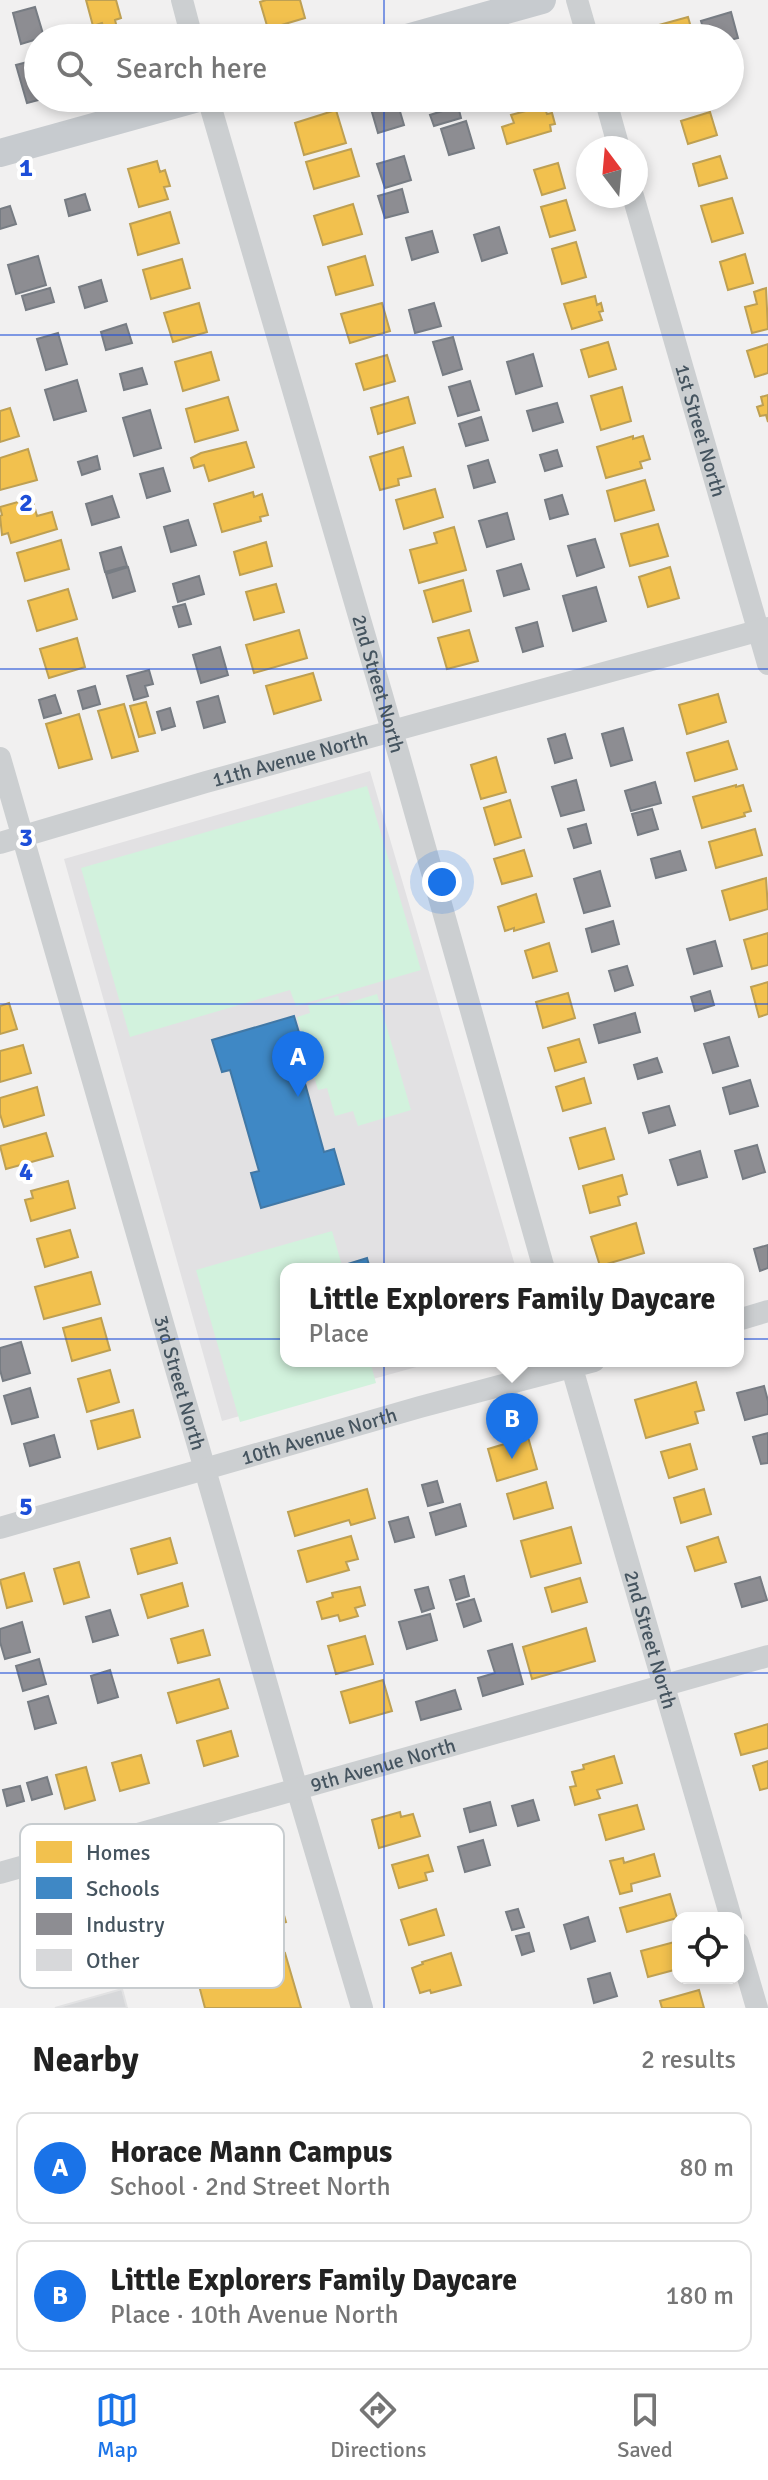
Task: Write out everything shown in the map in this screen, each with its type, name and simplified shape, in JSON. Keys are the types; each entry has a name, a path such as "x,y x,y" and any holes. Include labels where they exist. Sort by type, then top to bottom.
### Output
{"main road":[{"path":"457,24 542,0"},
{"path":"0,153 148,112"}],"street":[{"path":"182,0 188,24"},
{"path":"577,0 584,24"},
{"name":"2nd Street North","path":"212,112 542,1263"},
{"path":"609,112 616,136"},
{"name":"1st Street North","path":"637,208 763,629 768,664"},
{"name":"11th Avenue North","path":"0,843 206,782 763,629"},
{"name":"3rd Street North","path":"0,758 362,2008"},
{"path":"744,1318 768,1311"},
{"name":"10th Avenue North","path":"0,1528 560,1367"},
{"name":"2nd Street North","path":"572,1367 729,1912"},
{"name":"9th Avenue North","path":"173,1824 768,1656"},
{"name":"9th Avenue North","path":"0,1873 20,1867"},
{"path":"744,1964 757,2008"}],"shaded area":[{"path":"370,771 514,1263 280,1263 280,1367 416,1367 222,1421 64,859"}],"green space":[{"path":"367,786 421,970 296,1006 290,990 130,1037 81,868"},
{"path":"377,994 411,1110 358,1126 353,1111 335,1116 327,1088 318,1090 297,1017 310,1013 308,1005 338,996 341,1005"},
{"path":"332,1231 341,1263 280,1263 280,1367 372,1367 376,1383 240,1422 196,1270"}],"building: Homes":[{"path":"86,0 116,0 121,18 115,20 116,24 92,24"},
{"path":"300,0 305,18 285,24 267,24 260,2"},
{"path":"688,17 690,24 663,24"},
{"path":"337,112 346,143 304,155 295,123"},
{"path":"522,112 552,113 555,124 550,125 551,131 507,144 502,127 514,123 511,115"},
{"path":"710,112 717,135 688,144 681,121"},
{"path":"351,149 359,176 314,189 306,162"},
{"path":"720,156 727,178 699,186 693,164"},
{"path":"157,161 160,172 165,170 170,186 164,187 168,199 139,207 128,169"},
{"path":"558,163 565,188 542,195 534,170"},
{"path":"732,198 743,233 712,242 701,206"},
{"path":"566,200 575,230 550,237 541,207"},
{"path":"353,204 362,234 323,245 314,216"},
{"path":"170,212 179,243 138,255 130,224"},
{"path":"576,242 586,277 562,284 552,249"},
{"path":"745,254 753,283 728,290 720,262"},
{"path":"365,256 373,285 336,295 328,267"},
{"path":"182,259 190,288 151,299 143,270"},
{"path":"766,288 768,329 752,333 745,307 757,304 754,292"},
{"path":"595,296 597,305 601,303 603,311 599,312 602,320 572,329 564,304"},
{"path":"199,303 207,332 173,342 164,313"},
{"path":"382,303 390,331 350,343 341,314"},
{"path":"608,342 616,369 589,377 581,350"},
{"path":"768,344 768,373 755,377 747,351"},
{"path":"211,352 219,380 183,391 175,362"},
{"path":"387,355 395,381 364,390 356,364"},
{"path":"622,387 631,421 601,430 591,396"},
{"path":"768,395 768,422 766,415 760,416 757,407 763,405 761,397"},
{"path":"228,397 238,430 195,442 186,409"},
{"path":"408,397 415,423 378,434 371,408"},
{"path":"10,408 19,436 0,442 0,411"},
{"path":"633,436 633,439 643,436 650,459 640,462 642,468 606,478 597,447"},
{"path":"246,442 254,467 209,481 204,465 194,468 191,458 201,453"},
{"path":"403,447 411,476 398,479 399,485 380,490 370,457"},
{"path":"28,449 37,480 0,490 0,458"},
{"path":"645,480 654,510 615,521 607,491"},
{"path":"435,489 443,517 404,529 396,500"},
{"path":"253,492 254,497 262,494 268,515 260,517 261,521 222,532 214,504"},
{"path":"32,498 37,516 52,512 57,529 11,543 8,533 2,535 0,507"},
{"path":"658,524 668,556 630,566 621,534"},
{"path":"454,527 466,570 419,583 410,550 437,543 434,533"},
{"path":"61,540 69,569 25,581 17,553"},
{"path":"266,542 272,566 240,575 234,552"},
{"path":"670,567 679,598 648,607 639,577"},
{"path":"463,580 471,611 433,622 424,591"},
{"path":"276,584 284,612 254,620 246,592"},
{"path":"68,589 77,619 37,631 28,601"},
{"path":"299,630 307,658 254,673 246,645"},
{"path":"469,630 478,661 447,669 438,638"},
{"path":"77,638 85,667 49,678 40,649"},
{"path":"313,673 321,700 274,714 266,686"},
{"path":"718,694 726,722 687,734 679,705"},
{"path":"146,702 155,733 139,737 130,706"},
{"path":"124,704 138,751 112,758 98,711"},
{"path":"79,714 92,759 59,768 46,724"},
{"path":"728,741 737,769 695,781 687,753"},
{"path":"496,757 506,792 481,799 471,765"},
{"path":"743,785 751,811 744,813 745,816 702,828 693,797"},
{"path":"510,800 521,837 495,845 484,808"},
{"path":"755,829 762,855 716,868 709,842"},
{"path":"524,850 532,876 502,884 494,859"},
{"path":"766,878 768,909 730,920 722,891"},
{"path":"536,894 544,922 505,931 498,907"},
{"path":"768,933 768,965 752,969 744,940"},
{"path":"549,943 557,971 533,978 525,951"},
{"path":"768,982 768,1014 759,1017 751,987"},
{"path":"568,993 575,1018 543,1028 536,1002"},
{"path":"9,1003 17,1029 0,1034 0,1006"},
{"path":"579,1039 586,1062 555,1071 548,1048"},
{"path":"23,1045 31,1073 0,1082 0,1051"},
{"path":"584,1078 591,1103 563,1111 556,1087"},
{"path":"37,1087 44,1115 4,1127 0,1098"},
{"path":"605,1128 614,1159 579,1169 570,1138"},
{"path":"46,1133 53,1156 6,1169 0,1146"},
{"path":"622,1175 627,1194 618,1197 620,1205 590,1213 583,1186"},
{"path":"68,1181 75,1208 31,1221 25,1200 33,1198 31,1191"},
{"path":"636,1223 644,1253 610,1263 599,1263 591,1237"},
{"path":"70,1230 78,1257 45,1267 37,1239"},
{"path":"91,1272 100,1304 44,1319 35,1287"},
{"path":"101,1318 110,1350 72,1361 63,1328"},
{"path":"110,1370 119,1402 87,1412 78,1379"},
{"path":"696,1382 704,1410 695,1412 698,1423 646,1438 635,1400"},
{"path":"133,1410 140,1437 98,1449 91,1421"},
{"path":"528,1437 537,1469 497,1481 488,1449"},
{"path":"690,1444 697,1469 669,1478 661,1452"},
{"path":"546,1482 553,1508 514,1519 507,1494"},
{"path":"367,1489 375,1518 351,1525 349,1520 295,1536 288,1512"},
{"path":"704,1489 711,1514 681,1523 674,1498"},
{"path":"571,1527 581,1563 531,1577 521,1541"},
{"path":"351,1536 358,1559 346,1562 349,1570 307,1582 298,1551"},
{"path":"718,1537 726,1562 695,1571 687,1547"},
{"path":"170,1538 177,1563 138,1574 131,1549"},
{"path":"79,1562 89,1597 64,1604 54,1569"},
{"path":"24,1573 32,1601 7,1608 0,1580"},
{"path":"580,1578 587,1602 552,1612 545,1588"},
{"path":"182,1583 188,1606 148,1618 141,1595"},
{"path":"360,1587 365,1605 355,1608 358,1616 340,1621 338,1615 322,1619 317,1602 333,1597 332,1593"},
{"path":"586,1628 595,1661 532,1679 523,1647"},
{"path":"203,1630 210,1655 178,1663 171,1639"},
{"path":"365,1636 373,1664 336,1674 328,1646"},
{"path":"219,1679 228,1708 177,1723 168,1693"},
{"path":"383,1680 392,1711 350,1723 341,1692"},
{"path":"768,1724 768,1748 741,1755 735,1734"},
{"path":"231,1731 238,1756 204,1766 197,1741"},
{"path":"141,1755 149,1783 120,1791 112,1763"},
{"path":"614,1756 622,1783 597,1790 600,1798 575,1805 570,1787 576,1786 572,1772 584,1769 583,1765"},
{"path":"768,1761 768,1788 760,1790 753,1766"},
{"path":"86,1767 95,1800 65,1809 56,1775"},
{"path":"637,1805 644,1829 606,1840 599,1815"},
{"path":"400,1812 401,1817 413,1814 420,1836 379,1848 372,1820"},
{"path":"654,1854 660,1876 631,1884 632,1891 620,1894 610,1861 623,1858 624,1863"},
{"path":"428,1855 433,1871 425,1873 427,1880 399,1888 392,1865"},
{"path":"670,1894 675,1912 672,1912 672,1919 627,1932 620,1908"},
{"path":"436,1909 444,1935 409,1945 401,1920"},
{"path":"672,1943 672,1971 648,1977 641,1951"},
{"path":"284,1953 301,2008 205,2008 200,1988 284,1988"},
{"path":"451,1953 461,1985 420,1993 412,1968"},
{"path":"699,1990 704,2008 662,2008 660,2001"}],"building: Schools":[{"path":"294,1016 304,1049 296,1051 324,1152 334,1149 344,1184 261,1208 251,1173 259,1171 230,1070 222,1072 212,1040"},
{"path":"367,1258 368,1263 351,1263"}],"building: Industry":[{"path":"35,7 40,24 24,24 24,43 21,44 13,13"},
{"path":"731,12 734,24 702,24 701,21"},
{"path":"24,63 24,93 16,65"},
{"path":"372,112 400,112 404,125 378,133"},
{"path":"460,112 461,118 434,126 430,115"},
{"path":"466,121 474,148 449,155 441,129"},
{"path":"404,156 411,180 385,188 377,164"},
{"path":"402,189 408,212 385,218 378,196"},
{"path":"85,194 90,210 69,216 65,200"},
{"path":"10,206 16,224 0,229 0,209"},
{"path":"499,227 507,253 482,261 474,235"},
{"path":"432,231 438,252 412,260 406,238"},
{"path":"38,256 46,285 16,294 8,265"},
{"path":"101,280 107,301 85,308 79,287"},
{"path":"50,288 54,302 26,310 22,296"},
{"path":"434,303 441,326 415,333 409,310"},
{"path":"126,324 132,343 106,350 101,332"},
{"path":"58,333 67,364 46,370 37,339"},
{"path":"453,337 462,369 443,375 433,342"},
{"path":"533,354 542,386 516,394 507,362"},
{"path":"142,368 147,384 124,390 120,374"},
{"path":"77,380 86,411 54,420 45,390"},
{"path":"470,381 479,410 458,416 449,387"},
{"path":"557,403 563,422 533,431 527,411"},
{"path":"150,410 161,448 134,456 123,418"},
{"path":"481,417 488,440 466,446 459,424"},
{"path":"557,450 562,466 545,471 540,455"},
{"path":"97,456 100,469 82,475 78,462"},
{"path":"488,460 495,482 474,488 468,466"},
{"path":"163,468 170,491 147,498 140,474"},
{"path":"562,495 568,514 550,519 545,500"},
{"path":"112,496 119,517 92,525 86,504"},
{"path":"507,513 514,539 487,547 479,521"},
{"path":"188,520 196,545 171,552 164,527"},
{"path":"595,539 604,567 577,576 568,546"},
{"path":"121,547 127,566 105,572 100,553"},
{"path":"521,564 529,589 504,596 497,571"},
{"path":"128,567 135,591 113,598 106,574"},
{"path":"199,576 204,594 178,602 173,584"},
{"path":"596,587 606,621 573,631 563,596"},
{"path":"185,604 191,624 179,627 173,607"},
{"path":"537,622 543,646 523,652 516,628"},
{"path":"220,647 228,675 201,683 193,655"},
{"path":"149,670 153,684 145,686 148,696 134,700 127,676"},
{"path":"95,686 100,704 83,709 78,691"},
{"path":"55,695 61,713 44,718 39,700"},
{"path":"218,696 225,722 204,728 197,702"},
{"path":"170,708 175,726 162,730 157,712"},
{"path":"623,728 632,760 611,766 602,734"},
{"path":"565,734 572,758 555,763 548,739"},
{"path":"576,780 584,810 561,816 552,787"},
{"path":"655,782 661,803 631,811 625,791"},
{"path":"652,809 658,829 638,835 632,814"},
{"path":"586,824 591,843 574,848 568,829"},
{"path":"680,851 686,870 656,878 651,859"},
{"path":"600,871 610,906 584,913 574,879"},
{"path":"613,921 619,944 592,952 586,929"},
{"path":"715,941 722,966 694,974 687,949"},
{"path":"627,966 633,985 615,991 609,971"},
{"path":"710,991 714,1005 695,1011 691,997"},
{"path":"635,1013 640,1032 599,1043 594,1025"},
{"path":"729,1037 738,1066 713,1073 704,1044"},
{"path":"657,1058 662,1072 638,1079 634,1065"},
{"path":"750,1080 758,1106 730,1114 723,1088"},
{"path":"669,1106 675,1125 649,1133 643,1113"},
{"path":"757,1145 765,1172 743,1179 735,1151"},
{"path":"700,1151 707,1177 678,1185 670,1160"},
{"path":"768,1245 768,1268 760,1271 754,1249"},
{"path":"21,1342 30,1373 3,1381 0,1348"},
{"path":"764,1386 768,1414 745,1420 737,1393"},
{"path":"30,1388 38,1417 12,1424 4,1396"},
{"path":"768,1433 768,1463 761,1464 753,1437"},
{"path":"54,1435 60,1457 30,1466 24,1444"},
{"path":"437,1481 443,1502 428,1506 422,1485"},
{"path":"460,1504 466,1526 436,1535 430,1513"},
{"path":"408,1517 414,1537 395,1542 389,1522"},
{"path":"464,1576 469,1596 456,1600 450,1580"},
{"path":"760,1577 767,1600 742,1607 735,1584"},
{"path":"428,1587 434,1608 422,1612 415,1590"},
{"path":"474,1599 481,1621 464,1627 457,1604"},
{"path":"110,1610 118,1635 93,1642 86,1617"},
{"path":"430,1614 437,1640 407,1649 399,1622"},
{"path":"22,1622 30,1652 5,1659 0,1629"},
{"path":"512,1644 523,1684 483,1696 478,1678 495,1673 488,1651"},
{"path":"39,1659 46,1684 23,1691 16,1666"},
{"path":"110,1670 118,1697 98,1703 91,1676"},
{"path":"455,1690 461,1709 421,1720 416,1702"},
{"path":"48,1696 56,1723 35,1729 28,1702"},
{"path":"47,1777 52,1794 32,1800 27,1783"},
{"path":"20,1786 24,1801 7,1806 3,1790"},
{"path":"533,1800 539,1820 518,1826 512,1806"},
{"path":"490,1802 496,1825 470,1832 464,1809"},
{"path":"483,1840 490,1865 465,1872 458,1847"},
{"path":"518,1909 524,1927 512,1930 506,1912"},
{"path":"588,1917 595,1941 571,1949 564,1925"},
{"path":"529,1933 534,1951 522,1955 516,1936"},
{"path":"610,1973 617,1996 594,2003 588,1979"}],"building: Other":[{"path":"122,1989 127,2008 55,2008"}],"place":[{"name":"Horace Mann Campus","path":"298,1097"},
{"name":"Little Explorers Family Daycare","path":"512,1459"}]}
